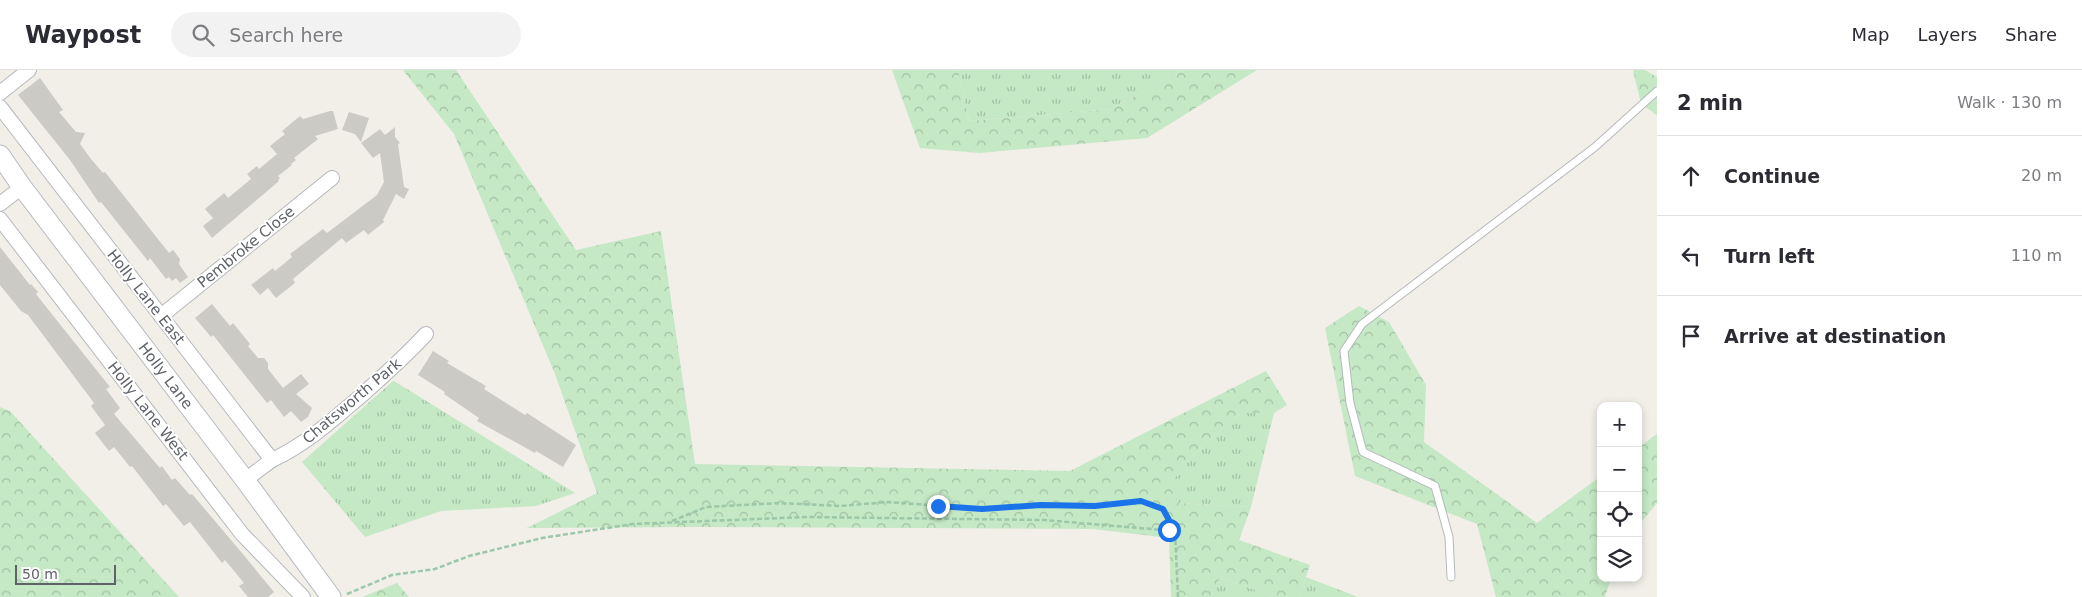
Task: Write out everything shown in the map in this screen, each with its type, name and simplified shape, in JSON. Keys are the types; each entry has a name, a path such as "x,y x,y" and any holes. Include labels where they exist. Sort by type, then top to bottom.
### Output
{"main road":[{"name":"Holly Lane","path":"0,155 22,187 245,480 331,597"}],"street":[{"path":"0,93 29,70"},
{"name":"Holly Lane East","path":"0,107 272,460"},
{"name":"Pembroke Close","path":"160,316 332,178"},
{"path":"0,204 22,187"},
{"name":"Holly Lane West","path":"0,219 242,534 303,597"},
{"name":"Chatsworth Park","path":"272,460 293,451 346,409 406,356 426,334"},
{"path":"245,480 272,460"}],"lane":[{"path":"1451,577 1449,537 1435,486 1363,452 1350,403 1344,351 1362,324 1594,146 1657,90"}],"path":[{"path":"668,522 706,507 779,503 840,506 888,502 982,509 1041,505 1095,506 1141,501 1163,509 1175,531 1178,597"},
{"path":"338,597 392,576 435,568 469,556 542,538 633,524 806,517 1044,520 1175,531"}],"green space":[{"path":"403,70 456,70 576,250 661,231 695,464 1070,471 1266,371 1287,405 1274,413 1240,413 1194,454 1169,485 1178,503 1251,507 1239,540 1310,565 1299,597 1277,597 1220,578 1211,597 1171,597 1169,538 1093,529 527,528 597,493 555,374 454,134"},
{"path":"892,70 958,70 969,121 1111,109 1183,70 1257,70 1147,138 980,153 920,148"},
{"path":"958,70 1183,70 1111,109 969,121"},
{"path":"1633,70 1645,70 1657,77 1657,115 1641,104"},
{"path":"1359,306 1389,322 1426,385 1424,442 1537,523 1597,479 1597,582 1610,582 1605,597 1496,597 1477,524 1355,476 1325,328"},
{"path":"393,381 575,493 536,506 441,511 365,537 302,462"},
{"path":"0,407 10,411 179,597 0,597"},
{"path":"1240,413 1274,413 1251,507 1178,503 1169,485 1194,454"},
{"path":"1657,434 1657,503 1642,521 1642,447"},
{"path":"1306,577 1358,597 1299,597"},
{"path":"1220,578 1277,597 1211,597"},
{"path":"397,583 409,597 362,597"}],"building":[{"path":"40,78 63,110 59,112 76,132 85,133 80,144 91,159 103,173 105,172 169,253 173,250 180,259 179,264 188,277 180,283 176,278 172,281 169,277 166,279 150,258 148,261 101,202 99,203 70,160 18,95"},
{"path":"333,111 338,129 315,136 318,139 294,158 296,160 292,165 278,176 280,178 279,181 212,238 203,226 213,218 205,209 224,193 228,198 251,179 247,174 257,166 259,169 277,154 270,146 285,134 282,131 300,116 303,119"},
{"path":"349,112 369,118 361,142 355,134 342,130"},
{"path":"395,127 395,137 400,143 398,144 404,187 409,189 404,199 396,194 383,220 384,222 368,235 364,230 346,243 342,238 293,279 295,283 276,298 268,288 260,295 251,285 273,268 275,271 292,257 290,254 323,229 327,233 377,195 384,182 380,153 373,158 361,143 380,129 385,135"},
{"path":"0,247 30,285 38,292 36,294 39,298 110,387 106,389 120,408 114,414 160,468 162,466 172,480 175,478 190,495 192,494 242,553 274,592 268,597 248,597 239,586 244,583 225,560 222,563 190,522 184,526 166,504 163,506 132,466 130,467 114,447 109,451 95,433 105,425 91,406 94,403 28,315 21,311 0,285"},
{"path":"212,304 230,326 233,323 250,344 248,346 258,358 264,358 268,363 268,369 283,388 301,374 309,384 296,394 312,408 308,417 301,422 291,411 284,417 271,400 267,403 213,335 211,337 195,318"},
{"path":"433,351 449,361 447,363 486,386 484,389 525,415 527,413 576,445 563,467 477,421 479,418 444,394 445,392 418,375"}],"route":[{"path":"938,506 982,509 1041,505 1095,506 1141,501 1163,509 1175,531 1169,530"}]}
